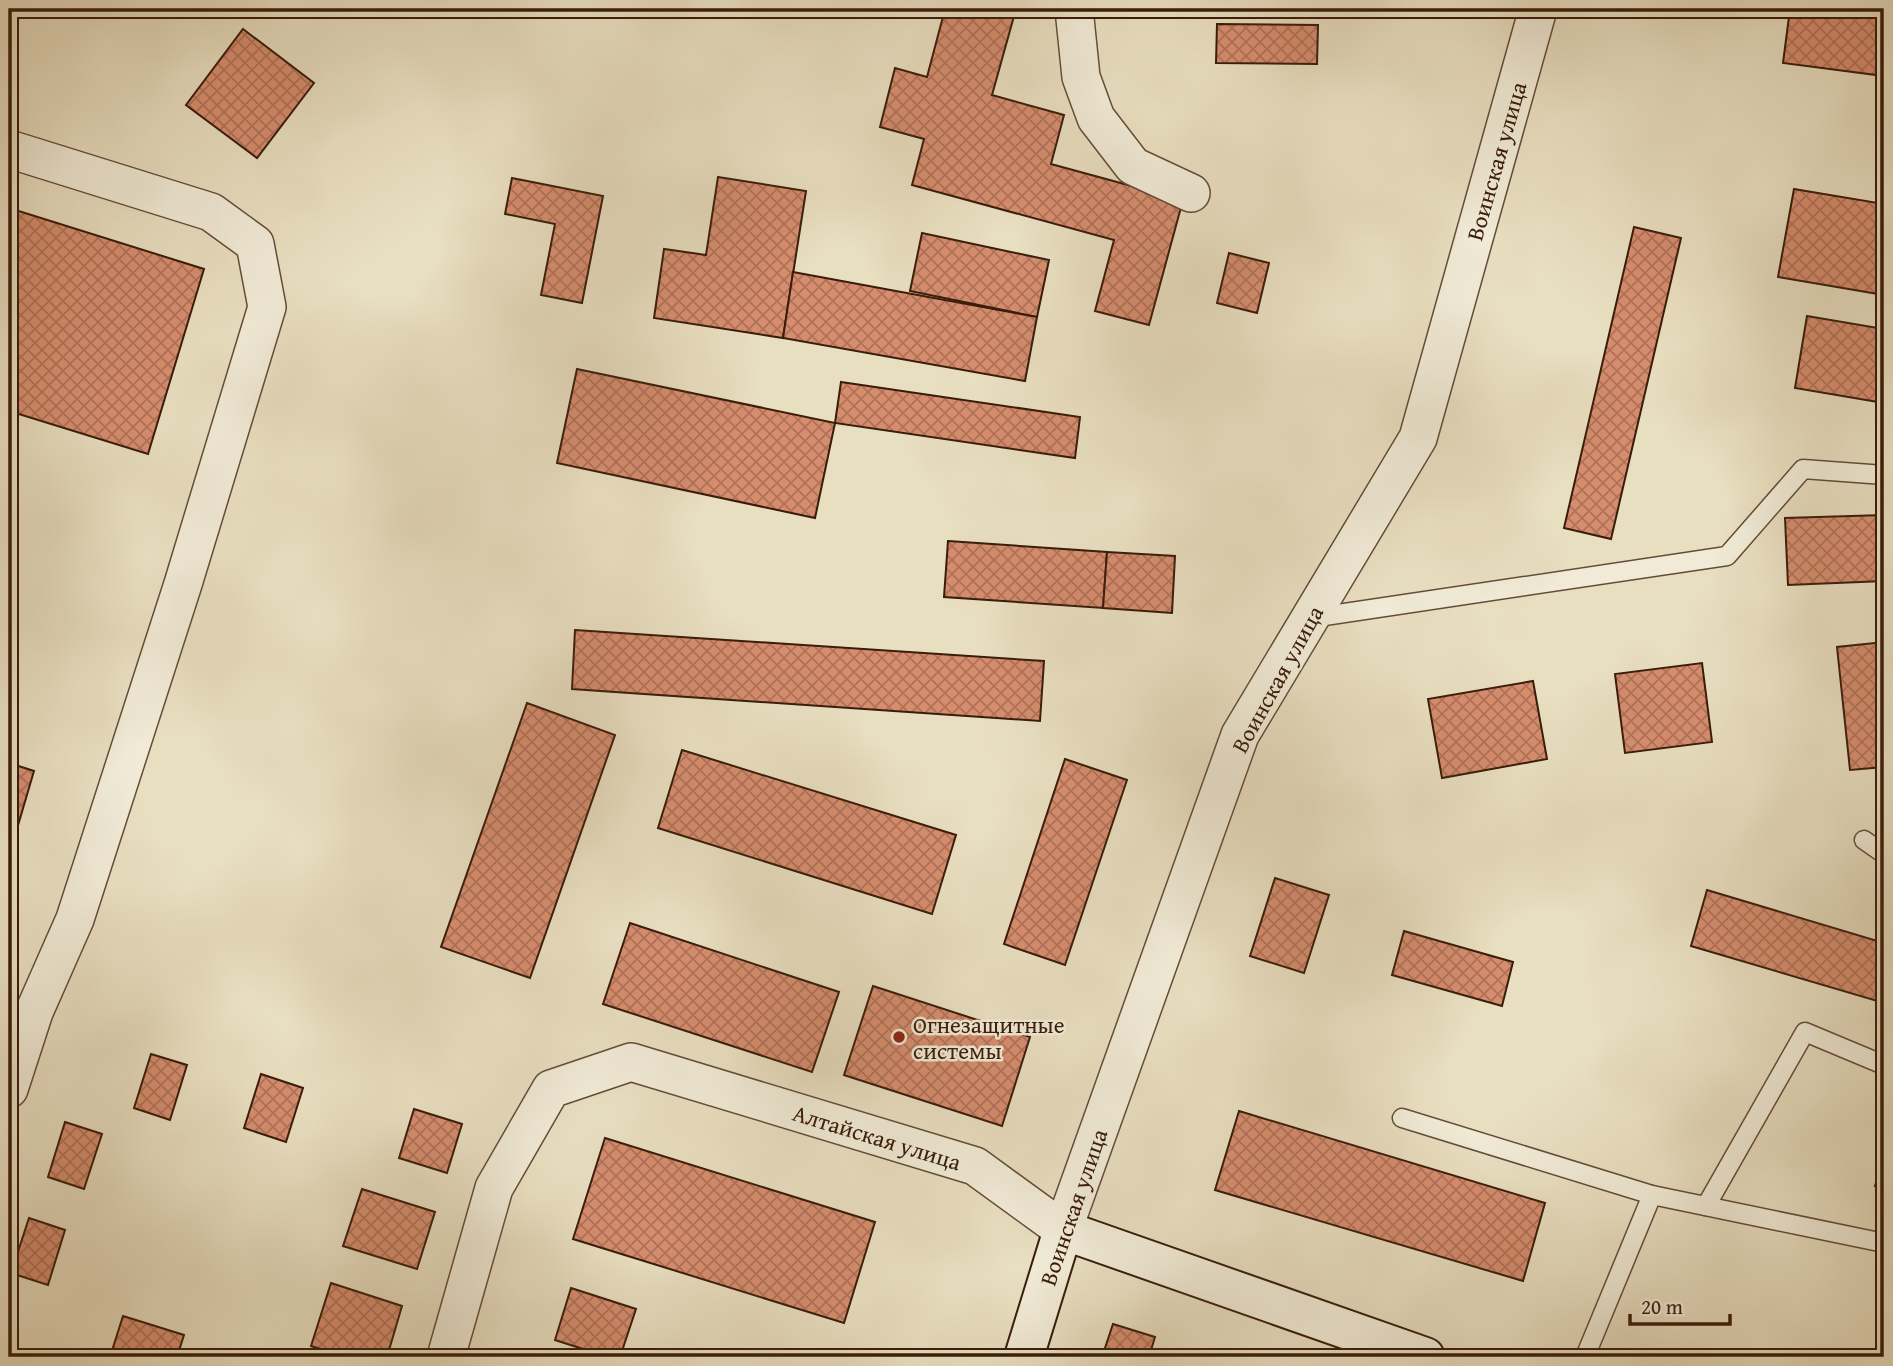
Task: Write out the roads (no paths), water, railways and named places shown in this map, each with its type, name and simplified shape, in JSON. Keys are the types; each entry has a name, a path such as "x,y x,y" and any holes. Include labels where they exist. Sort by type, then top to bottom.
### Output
{"street":[{"path":"1074,9 1081,77 1096,118 1133,166 1191,193"},
{"name":"Воинская улица","path":"1024,1357 1063,1230 1240,736 1418,438 1538,9"},
{"path":"9,149 211,212 255,244 267,307 179,597 75,919 34,1012 9,1089"},
{"name":"Алтайская улица","path":"446,1357 494,1188 551,1089 631,1062 975,1167 1063,1230 1425,1357"}],"lane":[{"path":"1311,618 1727,556 1802,469 1884,474"},
{"path":"1864,840 1884,854"},
{"path":"1706,1206 1805,1032 1884,1065"},
{"path":"1402,1118 1652,1195 1884,1243"},
{"path":"1585,1357 1652,1195"}],"place":[{"name":"Огнезащитные системы","path":"899,1037"}]}
